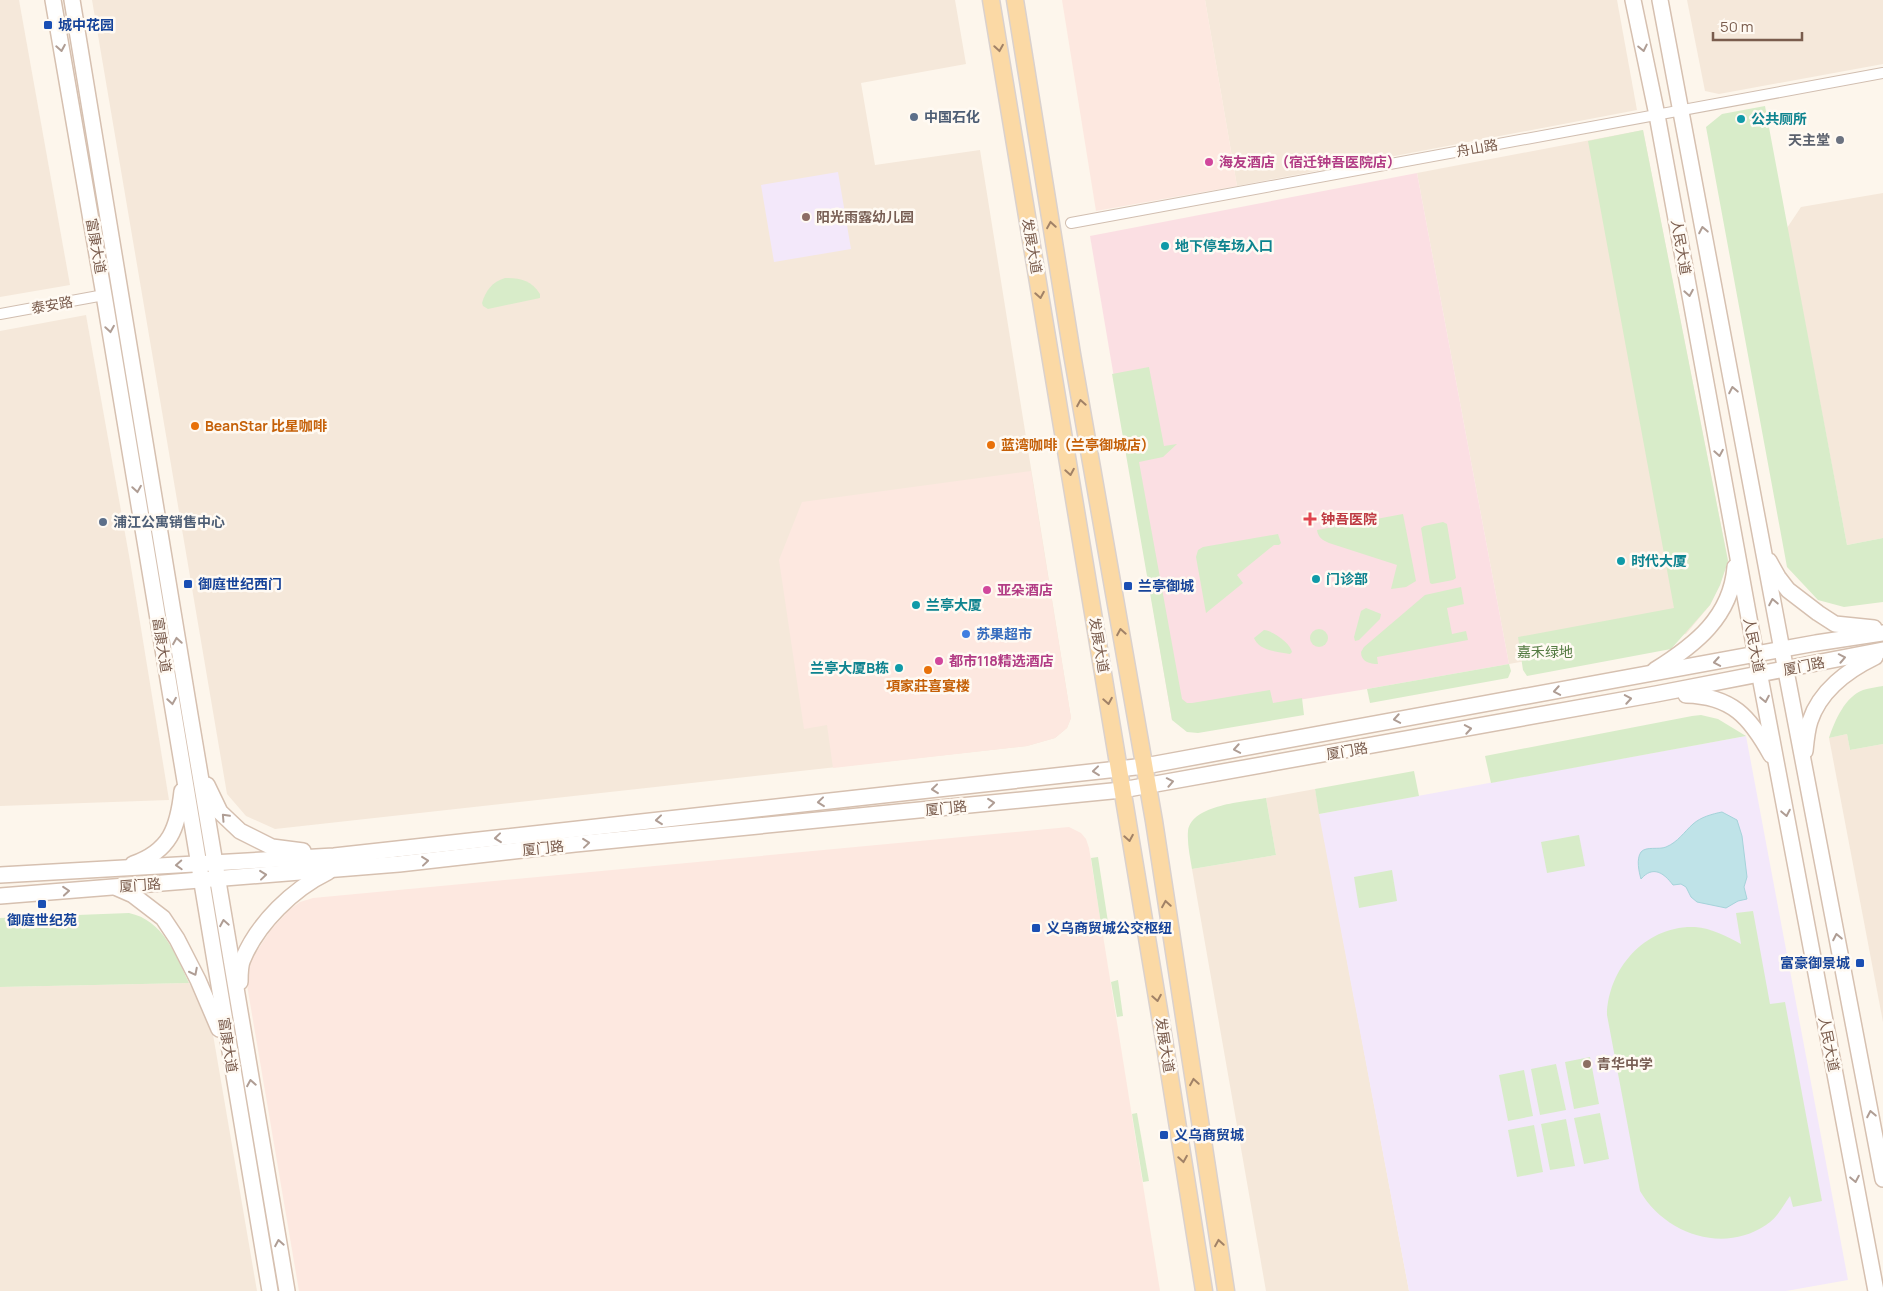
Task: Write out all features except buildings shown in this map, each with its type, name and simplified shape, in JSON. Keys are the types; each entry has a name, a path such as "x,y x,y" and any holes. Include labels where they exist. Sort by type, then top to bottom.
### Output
{"main road":[{"name":"发展大道","path":"991,0 1204,1291"},
{"name":"发展大道","path":"1015,0 1072,354 1145,766 1226,1291"}],"street":[{"name":"富康大道","path":"53,0 270,1291"},
{"name":"富康大道","path":"72,0 287,1291"},
{"name":"人民大道","path":"1633,0 1657,115 1756,655 1876,1291"},
{"name":"人民大道","path":"1660,0 1883,1179"},
{"name":"舟山路","path":"1071,223 1883,73"},
{"name":"泰安路","path":"0,314 104,295"},
{"path":"1649,674 1680,655 1717,618 1727,602 1734,585 1737,550"},
{"path":"1763,550 1778,577 1788,590 1818,613 1835,624 1883,631"},
{"name":"厦门路","path":"0,896 217,879 335,862 1145,766 1883,631"},
{"name":"厦门路","path":"0,875 215,863 335,862 398,864 575,844 1122,790 1760,675 1883,650"},
{"path":"1803,760 1810,721 1819,703 1832,686 1858,665 1883,654"},
{"path":"1656,694 1704,695 1720,699 1757,729 1777,765"},
{"path":"198,764 220,812 240,831 272,846 335,862"},
{"path":"120,868 149,858 165,843 173,832 178,817 182,765"},
{"path":"247,1058 240,980 242,961 266,921 278,908 335,862"},
{"path":"116,887 133,895 153,909 163,918 177,939 212,1010 231,1062"}],"shaded area":[{"name":"城中花园","path":"0,0 19,0 70,285 0,297"},
{"path":"92,0 955,0 966,64 861,83 875,165 980,150 1071,718 1067,728 1055,738 1027,746 275,829 246,816 227,794"},
{"path":"1062,0 1205,0 1237,186 1096,211"},
{"path":"1205,0 1617,0 1637,110 1237,186"},
{"path":"1687,0 1883,0 1883,64 1719,94 1705,91"},
{"path":"1643,130 1728,561 1720,585 1710,605 1686,634 1509,664 1417,173"},
{"name":"阳光雨露幼儿园","path":"838,172 851,249 774,262 761,185"},
{"name":"钟吾医院","path":"1417,173 1509,664 1172,720 1090,236"},
{"path":"1883,193 1883,538 1847,545 1787,228 1801,207"},
{"path":"86,315 130,561 169,800 0,806 0,331"},
{"path":"1031,471 1071,718 1067,728 1055,738 1027,746 833,768 827,725 804,729 779,560 802,502"},
{"path":"1847,734 1850,750 1883,744 1883,1022 1829,738"},
{"name":"青华中学","path":"1746,736 1848,1280 1786,1291 1409,1291 1319,814"},
{"path":"1315,789 1409,1291 1266,1291 1192,869 1276,855 1266,798"},
{"path":"1069,827 1081,833 1086,839 1089,848 1160,1291 299,1291 247,985 248,968 253,957 270,931 289,910 300,902 313,898"},
{"path":"189,983 210,1017 257,1291 0,1291 0,987"}],"green space":[{"path":"1765,106 1847,545 1883,538 1883,602 1844,607 1818,600 1787,567 1706,127 1722,114"},
{"name":"嘉禾绿地","path":"1643,130 1728,561 1720,585 1710,605 1671,649 1527,676 1523,670 1518,637 1674,608 1588,141"},
{"path":"505,278 520,279 529,283 537,289 540,298 488,309 483,306 482,303 490,287"},
{"path":"1149,367 1164,446 1177,444 1163,457 1139,462 1182,699 1187,703 1192,703 1270,690 1273,703 1302,698 1304,715 1198,733 1187,732 1172,720 1112,374"},
{"path":"1403,514 1416,581 1406,587 1391,589 1397,565 1329,543 1318,535 1317,530"},
{"path":"1443,522 1447,524 1456,578 1432,584 1430,583 1421,528"},
{"path":"1278,534 1281,543 1274,545 1237,575 1243,583 1206,613 1196,557 1198,550 1203,547"},
{"path":"1461,587 1464,604 1447,608 1452,634 1466,631 1468,640 1377,657 1378,664 1369,663 1364,660 1361,652 1364,647 1425,595"},
{"path":"1366,608 1381,614 1380,619 1359,640 1355,641 1354,637 1361,611"},
{"path":"1319,629 1325,632 1328,638 1325,644 1319,647 1313,644 1310,638 1313,632"},
{"path":"1264,630 1281,638 1289,645 1292,652 1290,654 1260,646 1254,638"},
{"path":"1509,664 1511,671 1508,678 1370,703 1367,689"},
{"path":"1883,686 1883,744 1850,750 1847,734 1829,738 1834,724 1851,698 1863,690"},
{"path":"1701,715 1718,719 1746,736 1491,783 1485,756"},
{"path":"1414,771 1419,796 1319,814 1315,789"},
{"path":"1266,798 1276,855 1192,869 1188,831 1192,822 1199,815 1221,806"},
{"path":"1579,835 1585,866 1547,873 1541,842"},
{"path":"1098,857 1108,922 1101,924 1091,858"},
{"path":"1392,870 1397,901 1359,908 1354,877"},
{"path":"1753,911 1770,1004 1785,1002 1822,1201 1793,1207 1790,1196 1777,1215 1766,1225 1749,1234 1732,1238 1714,1238 1696,1235 1664,1219 1640,1191 1607,1015 1609,998 1614,981 1622,966 1646,942 1661,933 1677,928 1695,927 1713,931 1741,944 1736,913"},
{"path":"129,913 151,923 167,940 189,983 0,987 0,918"},
{"path":"1118,980 1123,1016 1117,1017 1111,982"},
{"path":"1590,1057 1599,1104 1574,1109 1565,1062"},
{"path":"1556,1064 1566,1110 1540,1115 1531,1069"},
{"path":"1524,1070 1533,1116 1508,1121 1499,1075"},
{"path":"1137,1113 1149,1181 1143,1182 1132,1114"},
{"path":"1600,1113 1609,1159 1584,1164 1574,1118"},
{"path":"1566,1119 1575,1166 1550,1170 1541,1124"},
{"path":"1534,1125 1543,1172 1517,1177 1508,1130"}],"water":[{"path":"1722,812 1737,820 1742,836 1747,877 1744,887 1747,899 1738,901 1726,908 1697,902 1691,897 1686,887 1681,884 1673,885 1658,872 1650,872 1641,879 1638,862 1639,855 1643,850 1666,847 1677,840 1696,822 1707,816"}],"place":[{"name":"城中花园","path":"48,25"},
{"name":"中国石化","path":"914,117"},
{"name":"公共厕所","path":"1741,119"},
{"name":"天主堂","path":"1840,140"},
{"name":"海友酒店（宿迁钟吾医院店）","path":"1209,162"},
{"name":"阳光雨露幼儿园","path":"806,217"},
{"name":"地下停车场入口","path":"1165,246"},
{"name":"BeanStar 比星咖啡","path":"195,426"},
{"name":"蓝湾咖啡（兰亭御城店）","path":"991,445"},
{"name":"钟吾医院","path":"1310,519"},
{"name":"浦江公寓销售中心","path":"103,522"},
{"name":"时代大厦","path":"1621,561"},
{"name":"门诊部","path":"1316,579"},
{"name":"御庭世纪西门","path":"188,584"},
{"name":"兰亭御城","path":"1128,586"},
{"name":"亚朵酒店","path":"987,590"},
{"name":"兰亭大厦","path":"916,605"},
{"name":"苏果超市","path":"966,634"},
{"name":"都市118精选酒店","path":"939,661"},
{"name":"兰亭大厦B栋","path":"899,668"},
{"name":"項家莊喜宴楼","path":"928,670"},
{"name":"御庭世纪苑","path":"42,904"},
{"name":"义乌商贸城公交枢纽","path":"1036,928"},
{"name":"富豪御景城","path":"1860,963"},
{"name":"青华中学","path":"1587,1064"},
{"name":"义乌商贸城","path":"1164,1135"}]}
